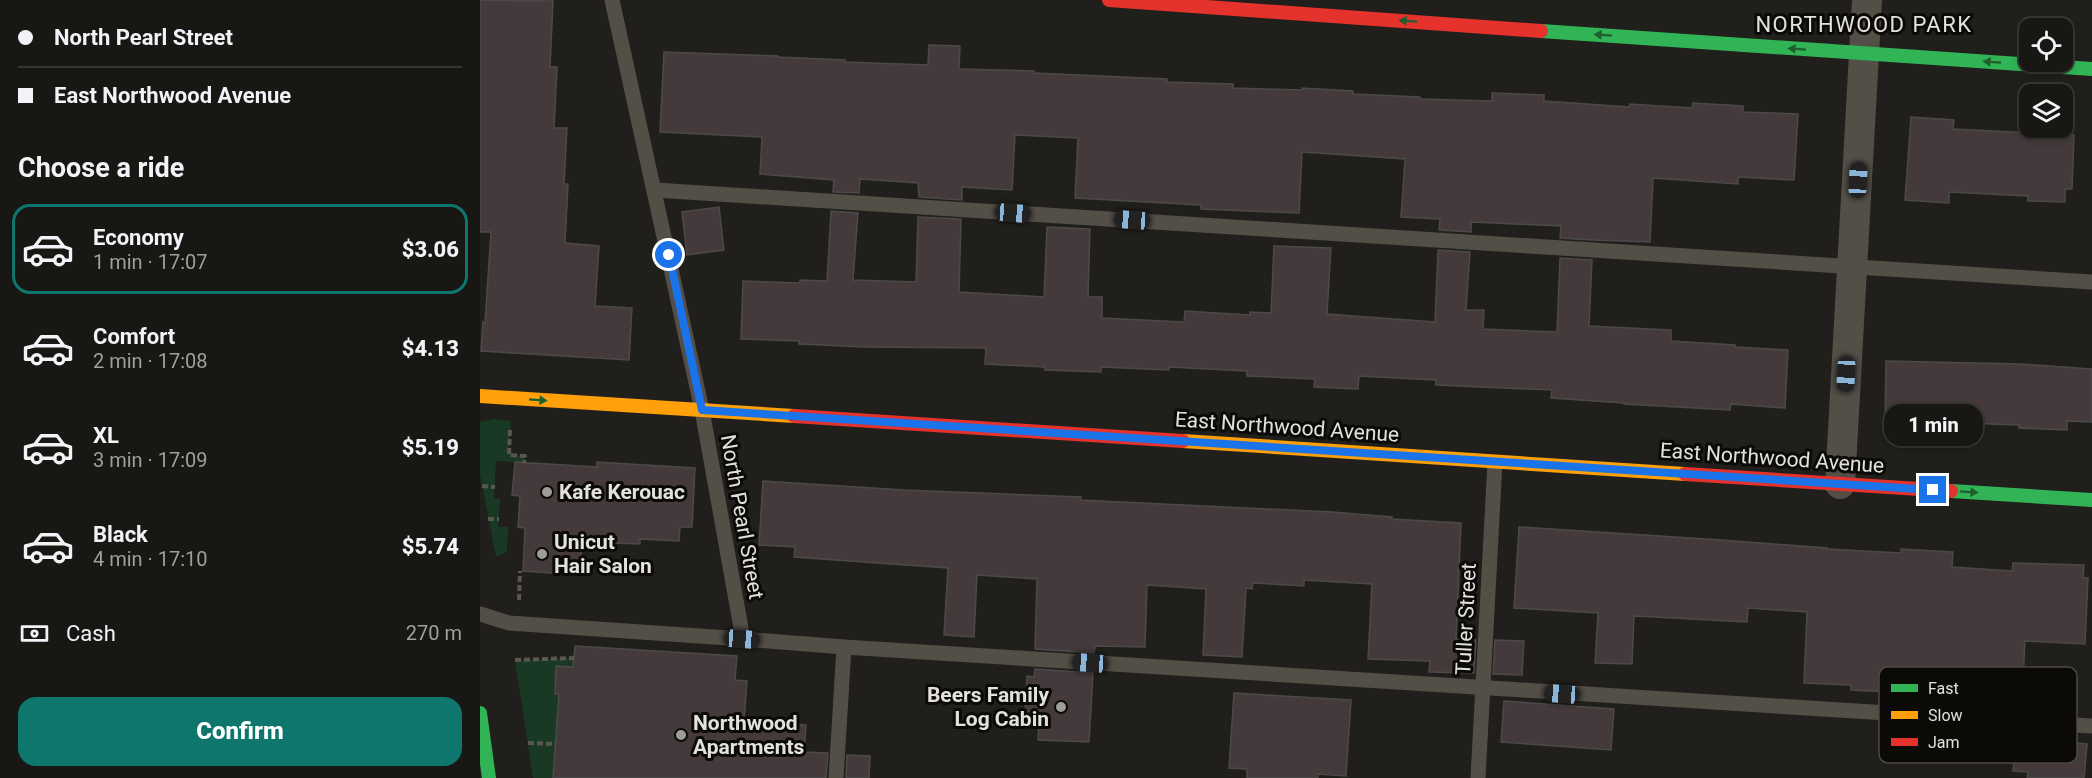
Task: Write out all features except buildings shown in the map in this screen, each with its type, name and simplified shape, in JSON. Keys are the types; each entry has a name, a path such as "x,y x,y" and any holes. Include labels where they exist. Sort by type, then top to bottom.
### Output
{"street":[{"path":"1109,0 2092,69"},
{"path":"1840,484 1867,0"},
{"name":"East Northwood Avenue","path":"480,396 2092,500"},
{"path":"480,713 489,778"}],"lane":[{"name":"North Pearl Street","path":"612,0 702,410 742,639"},
{"path":"655,190 2092,282"},
{"name":"Tuller Street","path":"1478,778 1495,462"},
{"path":"480,614 509,623 844,647 1879,713"},
{"path":"836,778 844,647"},
{"path":"2077,725 2092,726"}],"path":[{"path":"511,421 509,455 525,456 524,463"},
{"path":"482,486 495,487"},
{"path":"489,519 499,519"},
{"path":"515,660 574,658"},
{"path":"528,743 556,744"}],"green space":[{"path":"494,419 511,421 509,454 525,456 524,463 496,461 494,498 500,499 498,526 508,527 507,552 496,557 480,475 480,422"},
{"path":"574,658 573,667 556,666 555,694 559,694 553,778 533,778 515,660"}],"traffic: fast":[{"path":"1541,31 2092,69"},
{"path":"1951,491 2092,500"},
{"path":"480,713 489,778"}],"traffic: slow":[{"path":"480,396 794,416"},
{"path":"1183,441 1685,474"}],"traffic: jam":[{"path":"1109,0 1541,31"},
{"path":"794,416 1183,441"},
{"path":"1685,474 1951,491"}],"place":[{"name":"Kafe Kerouac","path":"547,492"},
{"name":"Unicut Hair Salon","path":"542,554"},
{"name":"Beers Family Log Cabin","path":"1061,707"},
{"name":"Northwood Apartments","path":"681,735"}],"district":[{"name":"NORTHWOOD PARK","path":"1864,24"}],"route":[{"path":"669,255 702,410 1933,490"}]}
